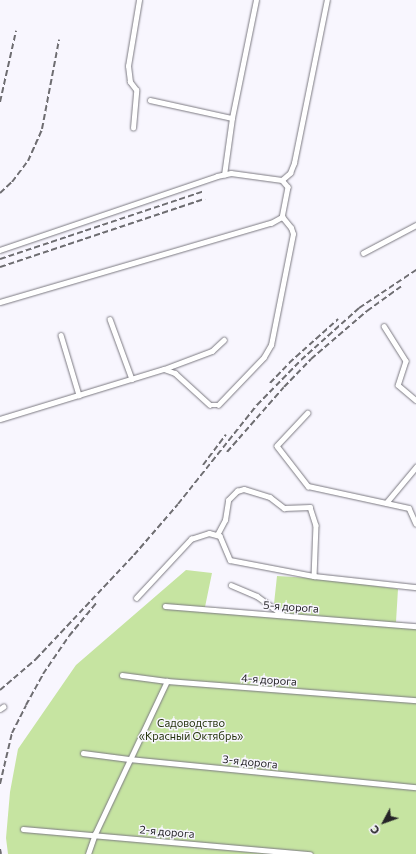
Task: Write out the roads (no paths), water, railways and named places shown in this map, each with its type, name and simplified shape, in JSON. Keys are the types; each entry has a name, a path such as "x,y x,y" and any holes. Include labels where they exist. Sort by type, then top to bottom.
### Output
{"lane":[{"path":"133,128 136,90 130,82 128,66 140,0"},
{"path":"224,175 232,118 256,0"},
{"path":"282,180 290,174 294,163 328,0"},
{"path":"150,100 232,118"},
{"path":"0,250 224,175 231,174 282,180 288,187 282,218"},
{"path":"0,302 271,223 282,218"},
{"path":"164,370 175,373 210,405 218,404 264,357 271,345 293,234 292,228 282,218"},
{"path":"363,253 416,225"},
{"path":"110,319 132,379"},
{"path":"384,326 406,361 398,385 416,400"},
{"path":"60,335 79,395"},
{"path":"0,418 164,370 212,351 224,340"},
{"path":"308,413 277,446 308,486 409,508 416,524"},
{"path":"386,503 416,467"},
{"path":"216,535 225,520 228,500 237,491 244,489 270,497 284,508 310,507 316,525 314,576"},
{"path":"136,598 191,539 209,533 220,536 230,560 314,576 416,587"},
{"path":"231,585 257,596 284,616"},
{"name":"5-я дорога","path":"165,606 416,626"},
{"name":"4-я дорога","path":"122,675 167,681 416,700"},
{"path":"88,854 95,834 129,759 167,681"},
{"name":"3-я дорога","path":"83,753 129,759 416,787"},
{"name":"2-я дорога","path":"23,829 95,834 310,854"}],"railway":[{"path":"0,102 16,31"},
{"path":"0,193 12,182 28,161 42,129 59,40"},
{"path":"0,259 204,191"},
{"path":"0,267 205,199"},
{"path":"0,690 36,659 134,555 178,504 257,405 301,360 359,308 416,270"},
{"path":"227,452 284,387 311,359 367,311 403,285"},
{"path":"270,383 289,363 338,319"},
{"path":"203,465 226,435"},
{"path":"0,784 12,733 26,705 43,674 69,636 97,602"},
{"path":"0,849 1,854"}],"park label":[{"name":"Садоводство «Красный Октябрь»","path":"191,730"}]}
